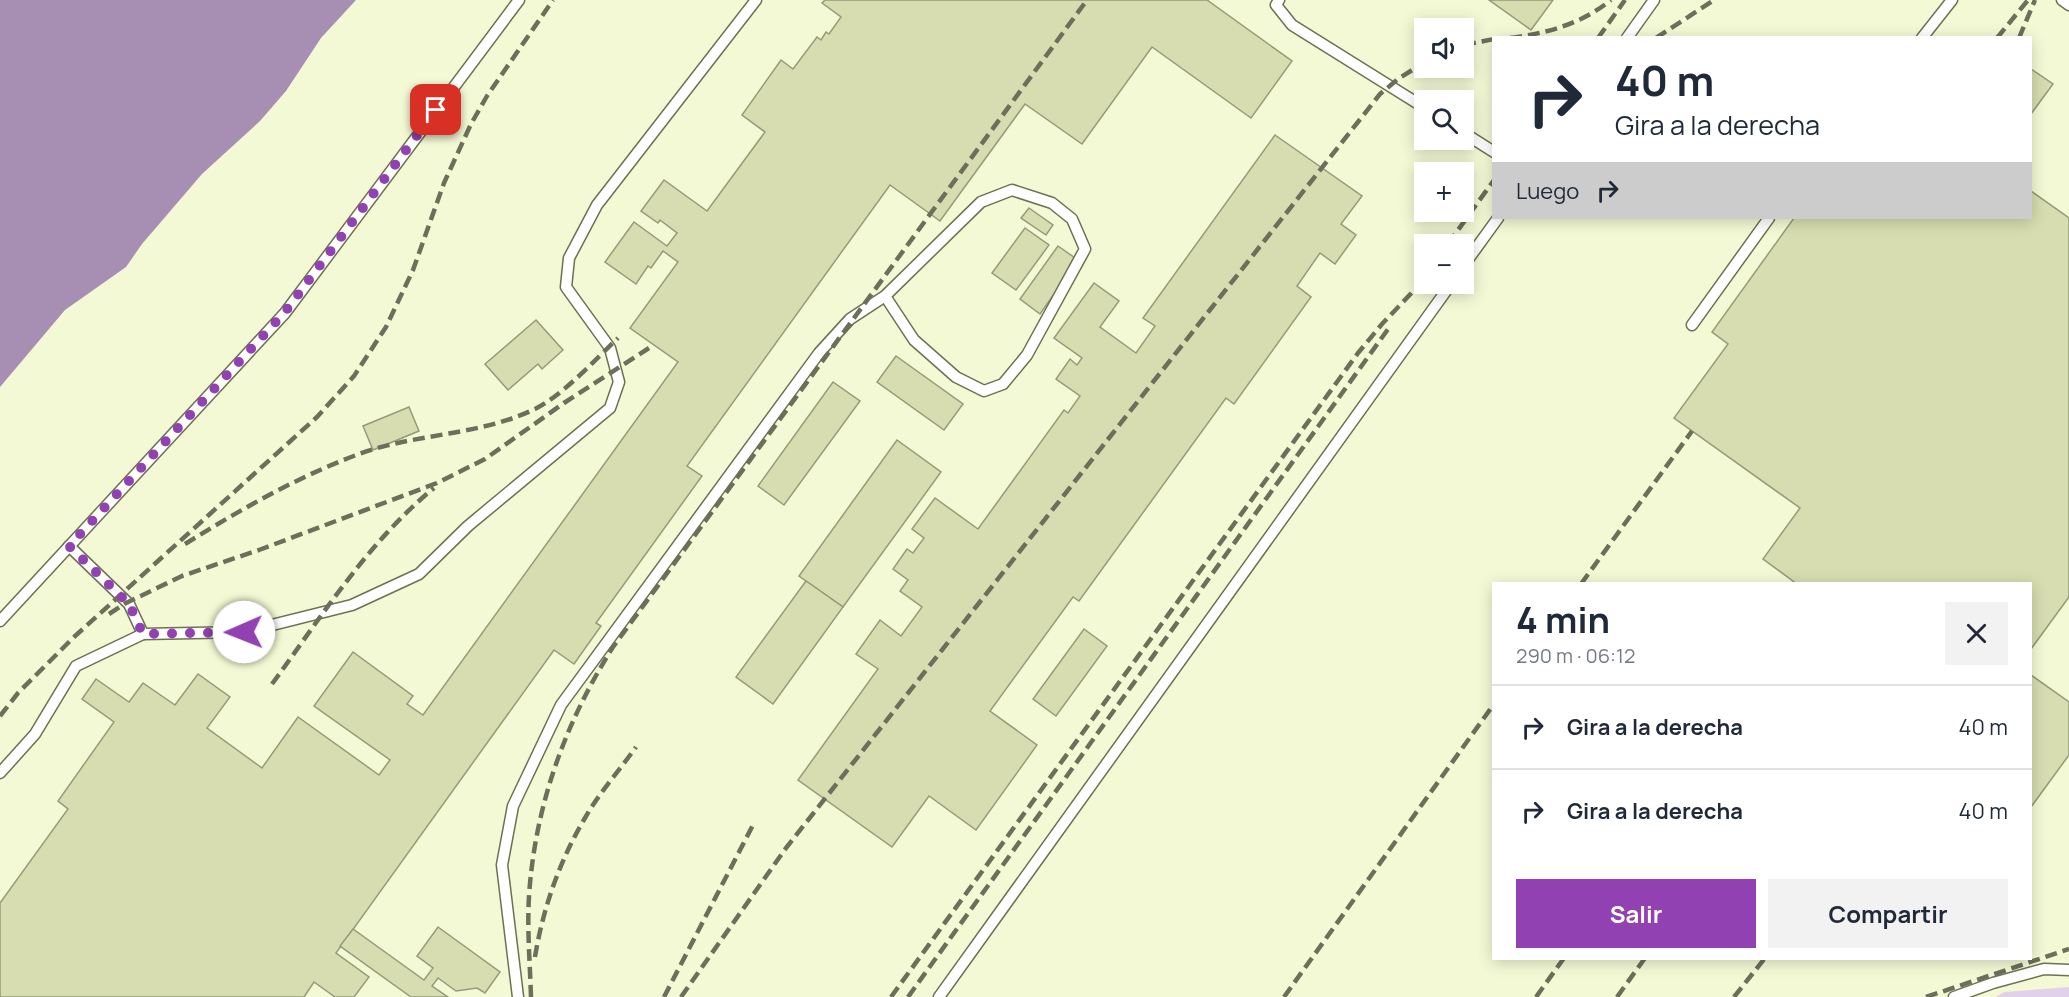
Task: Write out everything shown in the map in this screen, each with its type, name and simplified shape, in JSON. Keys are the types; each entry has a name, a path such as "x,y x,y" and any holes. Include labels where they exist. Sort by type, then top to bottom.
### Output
{"lane":[{"path":"0,621 285,312 519,0"},
{"path":"0,773 35,734 76,666 143,634 244,632 352,605 419,574 468,526 610,408 619,382 610,348 566,287 569,258 597,205 756,0"},
{"path":"1279,0 1276,5 1292,25 1414,101"},
{"path":"1628,36 1654,0"},
{"path":"1924,36 1952,0"},
{"path":"2062,0 2069,5"},
{"path":"1474,139 1492,151"},
{"path":"518,997 502,865 513,806 561,705 819,354 850,319 885,296 981,202 1012,190 1052,203 1072,219 1085,249 1027,355 1003,384 984,391 956,377 914,340 885,296"},
{"path":"1474,251 1497,219"},
{"path":"1692,325 1750,241 1768,219"},
{"path":"939,997 1444,294"},
{"path":"69,546 129,604 143,634"},
{"path":"1954,997 2044,969 2069,970"}],"shaded area":[{"path":"0,0 356,0 321,38 286,91 260,121 202,174 142,244 126,267 65,310 0,387"},
{"path":"2069,987 2069,997 1996,997 2004,992"}],"building":[{"path":"825,0 1207,0 1292,61 1251,118 1152,47 1082,144 1025,104 940,221 890,185 687,466 702,476 596,623 601,626 574,664 554,650 336,953 369,977 354,997 335,997 314,982 304,997 0,997 0,903 68,809 58,801 114,722 82,699 96,679 129,702 143,683 175,705 198,674 230,697 207,728 262,768 298,717 379,775 390,760 314,706 353,652 413,696 407,704 423,715 678,362 630,328 678,262 663,251 651,268 648,266 636,284 605,262 634,222 667,246 677,233 660,220 658,223 641,211 664,180 707,211 765,132 742,115 781,60 793,69 817,37 821,40 826,32 829,34 841,17 822,3"},
{"path":"1489,0 1553,0 1531,30"},
{"path":"2032,70 2053,84 2032,113"},
{"path":"1275,135 1362,196 1341,224 1356,235 1335,264 1320,253 1297,286 1311,297 1234,404 1226,398 1079,601 1073,597 990,711 1037,745 976,830 929,796 892,847 798,780 878,669 856,654 880,620 901,636 922,607 900,591 908,580 893,569 907,549 913,553 924,538 912,529 935,498 978,529 1064,410 1068,413 1080,396 1056,379 1070,359 1077,365 1082,358 1054,338 1094,283 1119,301 1100,327 1136,353 1155,326 1143,318"},
{"path":"2032,192 2069,218 2069,597 2032,648 2032,582 1794,582 1763,559 1800,508 1674,418 1728,344 1712,332 1793,219 2032,219"},
{"path":"1029,208 1053,225 1046,235 1021,218"},
{"path":"1025,228 1049,245 1016,290 992,273"},
{"path":"1058,246 1078,260 1040,314 1020,299"},
{"path":"536,320 563,350 542,369 538,364 508,390 485,364"},
{"path":"896,356 963,404 944,430 877,382"},
{"path":"833,382 860,401 784,505 758,486"},
{"path":"409,407 419,431 373,450 363,426"},
{"path":"897,440 941,472 843,607 799,576"},
{"path":"806,581 843,607 773,704 736,677"},
{"path":"1084,629 1107,646 1056,716 1033,699"},
{"path":"2032,676 2069,702 2069,755 2032,806"},
{"path":"438,927 500,972 485,993 477,988 456,991 438,978 432,986 448,997 411,997 340,946 353,929 424,980 433,968 417,956"}],"railway":[{"path":"0,716 18,693 74,637 317,417 354,376 386,327 413,270 444,183 471,124 487,96 553,0"},
{"path":"531,997 528,909 532,863 538,830 555,766 580,705 596,676 613,647 1087,0"},
{"path":"1521,36 1564,26 1588,15 1611,0"},
{"path":"1599,36 1625,0"},
{"path":"1659,36 1714,0"},
{"path":"1999,36 2028,0"},
{"path":"2020,36 2035,0"},
{"path":"1474,43 1492,39"},
{"path":"681,997 786,848 1380,94 1414,69"},
{"path":"1455,234 1492,183"},
{"path":"891,997 1358,353 1414,290"},
{"path":"908,997 1391,325"},
{"path":"185,544 269,495 359,454 403,442 470,430 514,418 535,409 568,386 618,338"},
{"path":"109,614 126,603 182,576 259,550 437,483 485,459 564,403 649,348"},
{"path":"1582,582 1692,431"},
{"path":"272,684 367,556 410,509 434,488"},
{"path":"1284,997 1492,707"},
{"path":"535,957 548,903 560,868 576,834 603,791 636,747"},
{"path":"664,997 754,823"},
{"path":"1926,997 2069,949"},
{"path":"1536,997 1563,960"},
{"path":"1617,997 1644,960"},
{"path":"1734,997 1763,960"}],"route":[{"path":"244,632 143,634 129,604 69,546 285,312 436,110"}]}
